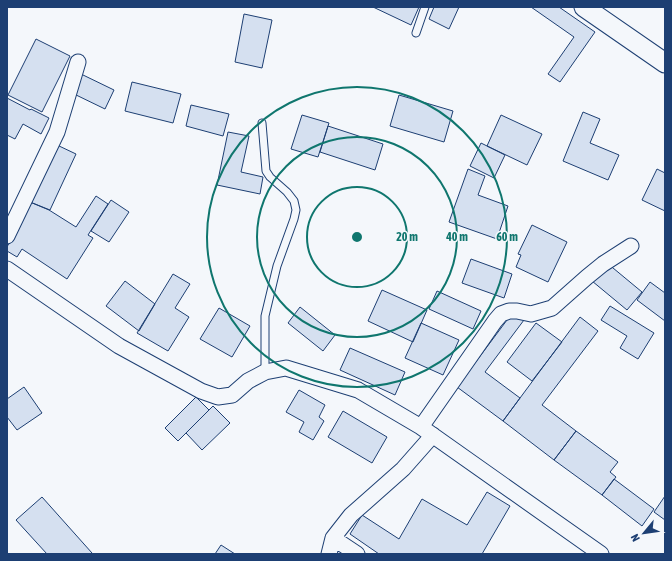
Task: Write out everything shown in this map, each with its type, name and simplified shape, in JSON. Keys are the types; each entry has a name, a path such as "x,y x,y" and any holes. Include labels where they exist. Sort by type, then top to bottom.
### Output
{"street":[{"path":"584,7 665,63"},
{"path":"7,236 57,132 78,62"},
{"path":"329,554 332,538 351,515 403,469 501,314 509,311 517,311 531,314 552,308 603,264 631,246"},
{"path":"7,269 119,346 200,391 218,398 232,395 248,381 265,372 286,368 358,390 427,431 600,554"},
{"path":"332,538 357,554"}],"lane":[{"path":"416,33 425,7"},
{"path":"262,123 266,171 294,201 296,210 277,266 265,316 265,372"}],"building":[{"path":"373,7 419,7 411,25"},
{"path":"434,7 459,7 449,29 429,19"},
{"path":"531,7 559,7 595,32 560,82 548,74 574,37"},
{"path":"244,14 272,20 262,68 235,62"},
{"path":"36,39 70,56 42,112 8,95"},
{"path":"81,74 114,90 105,109 72,93"},
{"path":"132,82 181,94 173,123 125,111"},
{"path":"399,95 453,111 444,142 390,126"},
{"path":"7,98 49,118 41,134 23,124 15,139 7,135"},
{"path":"191,105 229,114 223,136 186,126"},
{"path":"583,112 600,119 590,143 619,155 608,180 563,161"},
{"path":"302,115 329,123 318,157 291,149"},
{"path":"501,115 542,134 527,165 487,146"},
{"path":"328,126 383,144 375,170 320,152"},
{"path":"228,132 249,136 241,172 263,177 260,194 217,185"},
{"path":"481,143 505,155 494,178 470,166"},
{"path":"57,145 76,154 50,210 30,202"},
{"path":"468,169 485,176 478,195 508,206 497,239 449,222"},
{"path":"657,169 665,173 665,211 642,200"},
{"path":"96,196 108,204 88,235 93,238 67,279 22,249 17,257 7,251 7,247 30,202 49,210 76,227"},
{"path":"111,200 129,212 109,242 91,231"},
{"path":"532,225 567,242 548,282 516,267 521,255 518,254"},
{"path":"471,259 512,274 504,298 462,283"},
{"path":"607,263 642,292 627,310 592,281"},
{"path":"173,274 190,284 175,308 189,317 168,351 137,333"},
{"path":"125,281 155,304 139,331 106,306"},
{"path":"650,282 665,293 665,321 637,300"},
{"path":"382,290 427,310 413,342 368,321"},
{"path":"437,291 481,311 473,329 429,309"},
{"path":"610,306 654,333 638,359 620,348 627,336 601,320"},
{"path":"300,307 335,335 323,351 288,323"},
{"path":"219,308 250,326 232,357 200,339"},
{"path":"513,312 524,320 485,372 520,398 503,421 457,387"},
{"path":"580,317 598,331 542,405 576,431 554,460 503,421"},
{"path":"421,323 459,340 443,375 405,358"},
{"path":"536,323 562,342 532,381 507,362"},
{"path":"350,348 405,372 395,395 340,370"},
{"path":"24,387 42,413 17,430 7,417 7,399"},
{"path":"299,390 325,405 319,417 324,421 313,440 299,432 304,422 286,412"},
{"path":"196,397 209,410 178,441 165,428"},
{"path":"213,406 230,423 202,450 186,433"},
{"path":"343,411 387,437 372,463 328,437"},
{"path":"576,431 618,462 610,472 616,477 602,495 554,460"},
{"path":"614,479 654,509 642,526 602,495"},
{"path":"487,492 510,506 482,554 379,554 350,534 362,515 399,539 422,499 467,525"},
{"path":"665,496 665,520 654,512"},
{"path":"42,497 92,553 47,554 16,520"},
{"path":"221,545 235,554 215,554"}]}
